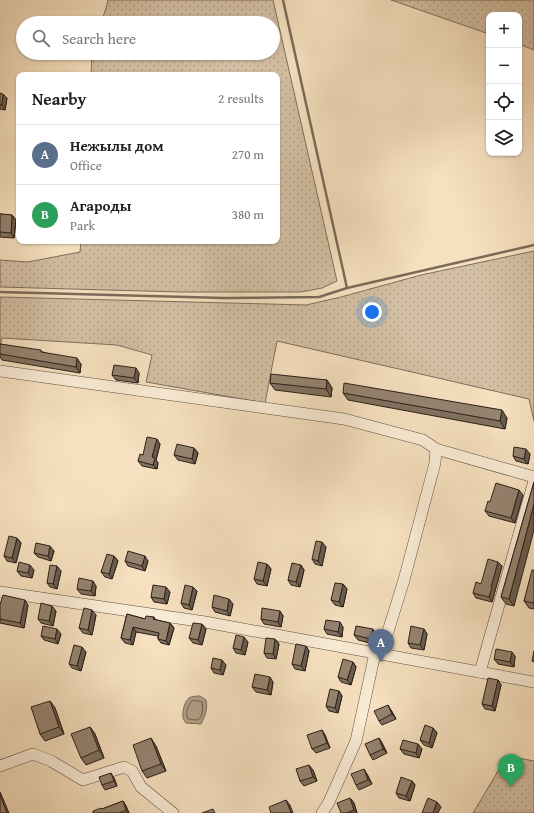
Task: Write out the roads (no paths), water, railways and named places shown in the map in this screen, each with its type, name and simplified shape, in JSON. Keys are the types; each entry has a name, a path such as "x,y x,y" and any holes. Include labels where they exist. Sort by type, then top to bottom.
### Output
{"street":[{"path":"0,371 344,419 422,440 436,449 534,477"},
{"path":"322,813 329,802 356,741 378,654 404,580 435,464 436,449"},
{"path":"480,672 534,481"},
{"path":"0,592 205,622 534,682"},
{"path":"0,766 33,754 51,761 83,780 124,767 132,772 141,787 173,813"}],"water":[{"path":"200,696 206,700 207,703 206,712 201,724 186,723 183,719 183,709 186,701 190,697"}],"waterway":[{"path":"283,0 347,288"},
{"path":"0,292 224,298 319,297 347,288 534,245"}],"place":[{"name":"Нежылы дом","path":"381,662"},
{"name":"Агароды","path":"511,787"}]}
